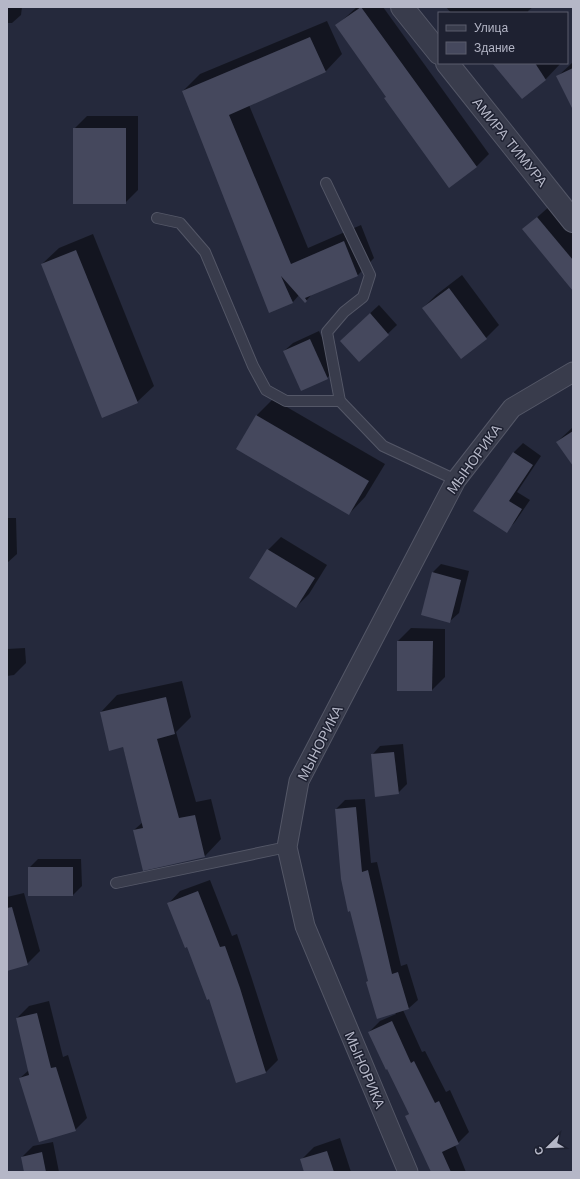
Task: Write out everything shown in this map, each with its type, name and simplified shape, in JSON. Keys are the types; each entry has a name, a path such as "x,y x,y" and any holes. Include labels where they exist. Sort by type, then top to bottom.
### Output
{"street":[{"path":"402,7 438,52"},
{"name":"АМИРА ТИМУРА","path":"448,64 573,221"},
{"name":"МЫНОРИКА","path":"408,1172 305,926 287,847 300,780 456,480 512,408 573,372"}],"lane":[{"path":"326,183 370,275 364,297 344,312 327,332 340,401 383,446 456,480"},
{"path":"158,218 180,223 205,252 253,366 266,390 286,401 340,401"},
{"path":"116,883 287,847"}],"building":[{"path":"361,7 477,167 449,188 384,98 386,97 335,25"},
{"path":"310,37 326,72 229,115 291,264 344,241 358,276 305,298 307,301 305,303 281,276 293,303 269,313 182,91"},
{"path":"493,64 536,64 546,80 522,99"},
{"path":"573,68 573,110 556,76"},
{"path":"73,128 126,128 126,204 73,204"},
{"path":"537,217 573,260 573,291 522,229"},
{"path":"76,250 138,403 102,418 41,264"},
{"path":"449,288 487,339 461,359 422,308"},
{"path":"370,313 389,335 359,362 340,341"},
{"path":"310,339 328,379 301,391 283,351"},
{"path":"256,415 369,481 349,515 236,449"},
{"path":"573,431 573,466 556,442"},
{"path":"513,452 533,465 509,501 522,509 507,533 473,511"},
{"path":"267,549 315,578 296,608 249,578"},
{"path":"432,572 461,580 450,623 421,615"},
{"path":"397,641 433,641 432,691 397,691"},
{"path":"166,697 175,734 157,739 179,818 195,815 205,857 143,871 133,830 143,828 123,747 109,751 100,712"},
{"path":"394,752 399,794 375,797 371,754"},
{"path":"356,807 362,872 368,870 392,974 398,972 409,1009 377,1019 366,982 368,981 350,911 348,912 341,879 335,809"},
{"path":"28,867 73,867 73,896 28,896"},
{"path":"198,891 220,947 225,946 240,988 266,1073 236,1083 209,999 207,1000 187,947 185,948 167,903"},
{"path":"12,907 28,965 7,971 7,908"},
{"path":"37,1013 51,1068 56,1067 76,1131 39,1142 19,1078 29,1075 16,1018"},
{"path":"392,1021 411,1063 414,1061 435,1103 439,1101 459,1144 442,1152 451,1172 431,1172 405,1116 409,1114 368,1032"},
{"path":"327,1151 334,1172 304,1172 300,1159"},
{"path":"42,1152 46,1172 24,1172 21,1157"}]}
